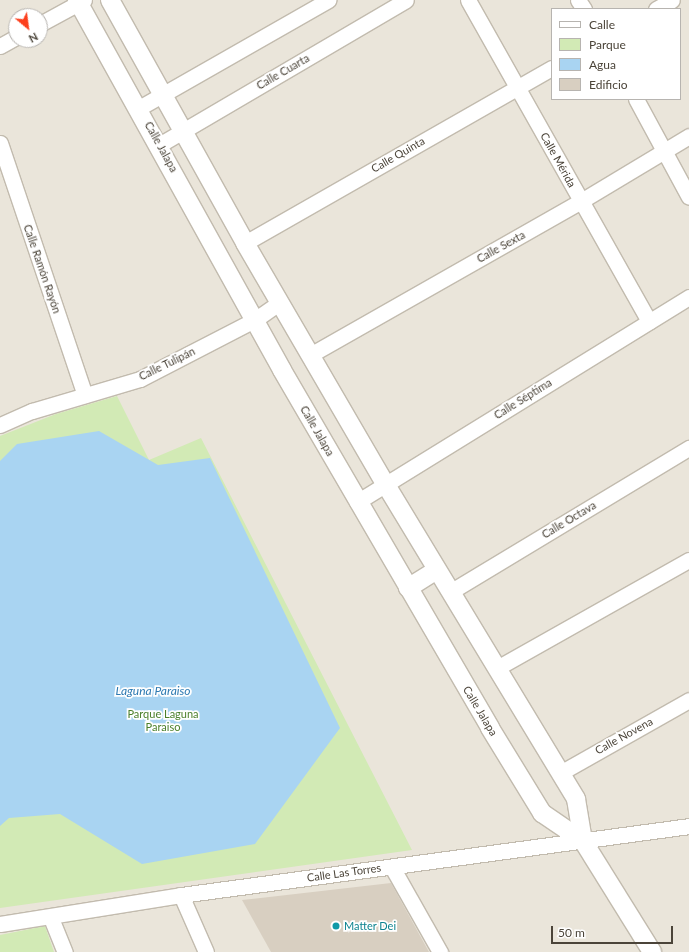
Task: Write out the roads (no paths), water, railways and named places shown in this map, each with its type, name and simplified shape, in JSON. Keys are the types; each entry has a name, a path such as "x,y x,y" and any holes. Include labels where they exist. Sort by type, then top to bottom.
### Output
{"street":[{"name":"Calle Jalapa","path":"110,0 245,243 310,355 450,592 576,799 583,841 652,952"},
{"path":"139,108 163,96 328,0"},
{"name":"Calle Cuarta","path":"159,145 406,0"},
{"name":"Calle Mérida","path":"468,0 649,321"},
{"path":"658,8 672,0"},
{"name":"Calle Jalapa","path":"80,1 357,502 542,813 583,841"},
{"path":"48,19 80,1"},
{"name":"Calle Quinta","path":"245,243 551,69"},
{"path":"637,100 689,197"},
{"name":"Calle Sexta","path":"310,355 581,201 663,150 689,136"},
{"name":"Calle Ramón Rayón","path":"0,143 85,395"},
{"name":"Calle Séptima","path":"357,502 689,297"},
{"name":"Calle Tulipán","path":"0,425 85,395 140,379 256,319 280,302"},
{"name":"Calle Octava","path":"450,592 689,448"},
{"path":"497,668 689,560"},
{"path":"408,588 437,570"},
{"name":"Calle Novena","path":"560,773 689,700"},
{"name":"Calle Las Torres","path":"0,924 51,918 181,895 689,826"},
{"path":"392,867 440,952"},
{"path":"181,895 206,952"},
{"path":"51,918 65,952"}],"water":[{"name":"Laguna Paraiso","path":"99,431 158,465 210,458 340,728 255,844 142,864 60,814 9,818 0,826 0,461 17,444"}],"place":[{"name":"Matter Dei","path":"336,926"}],"park label":[{"name":"Parque Laguna Paraiso","path":"163,721"}]}
